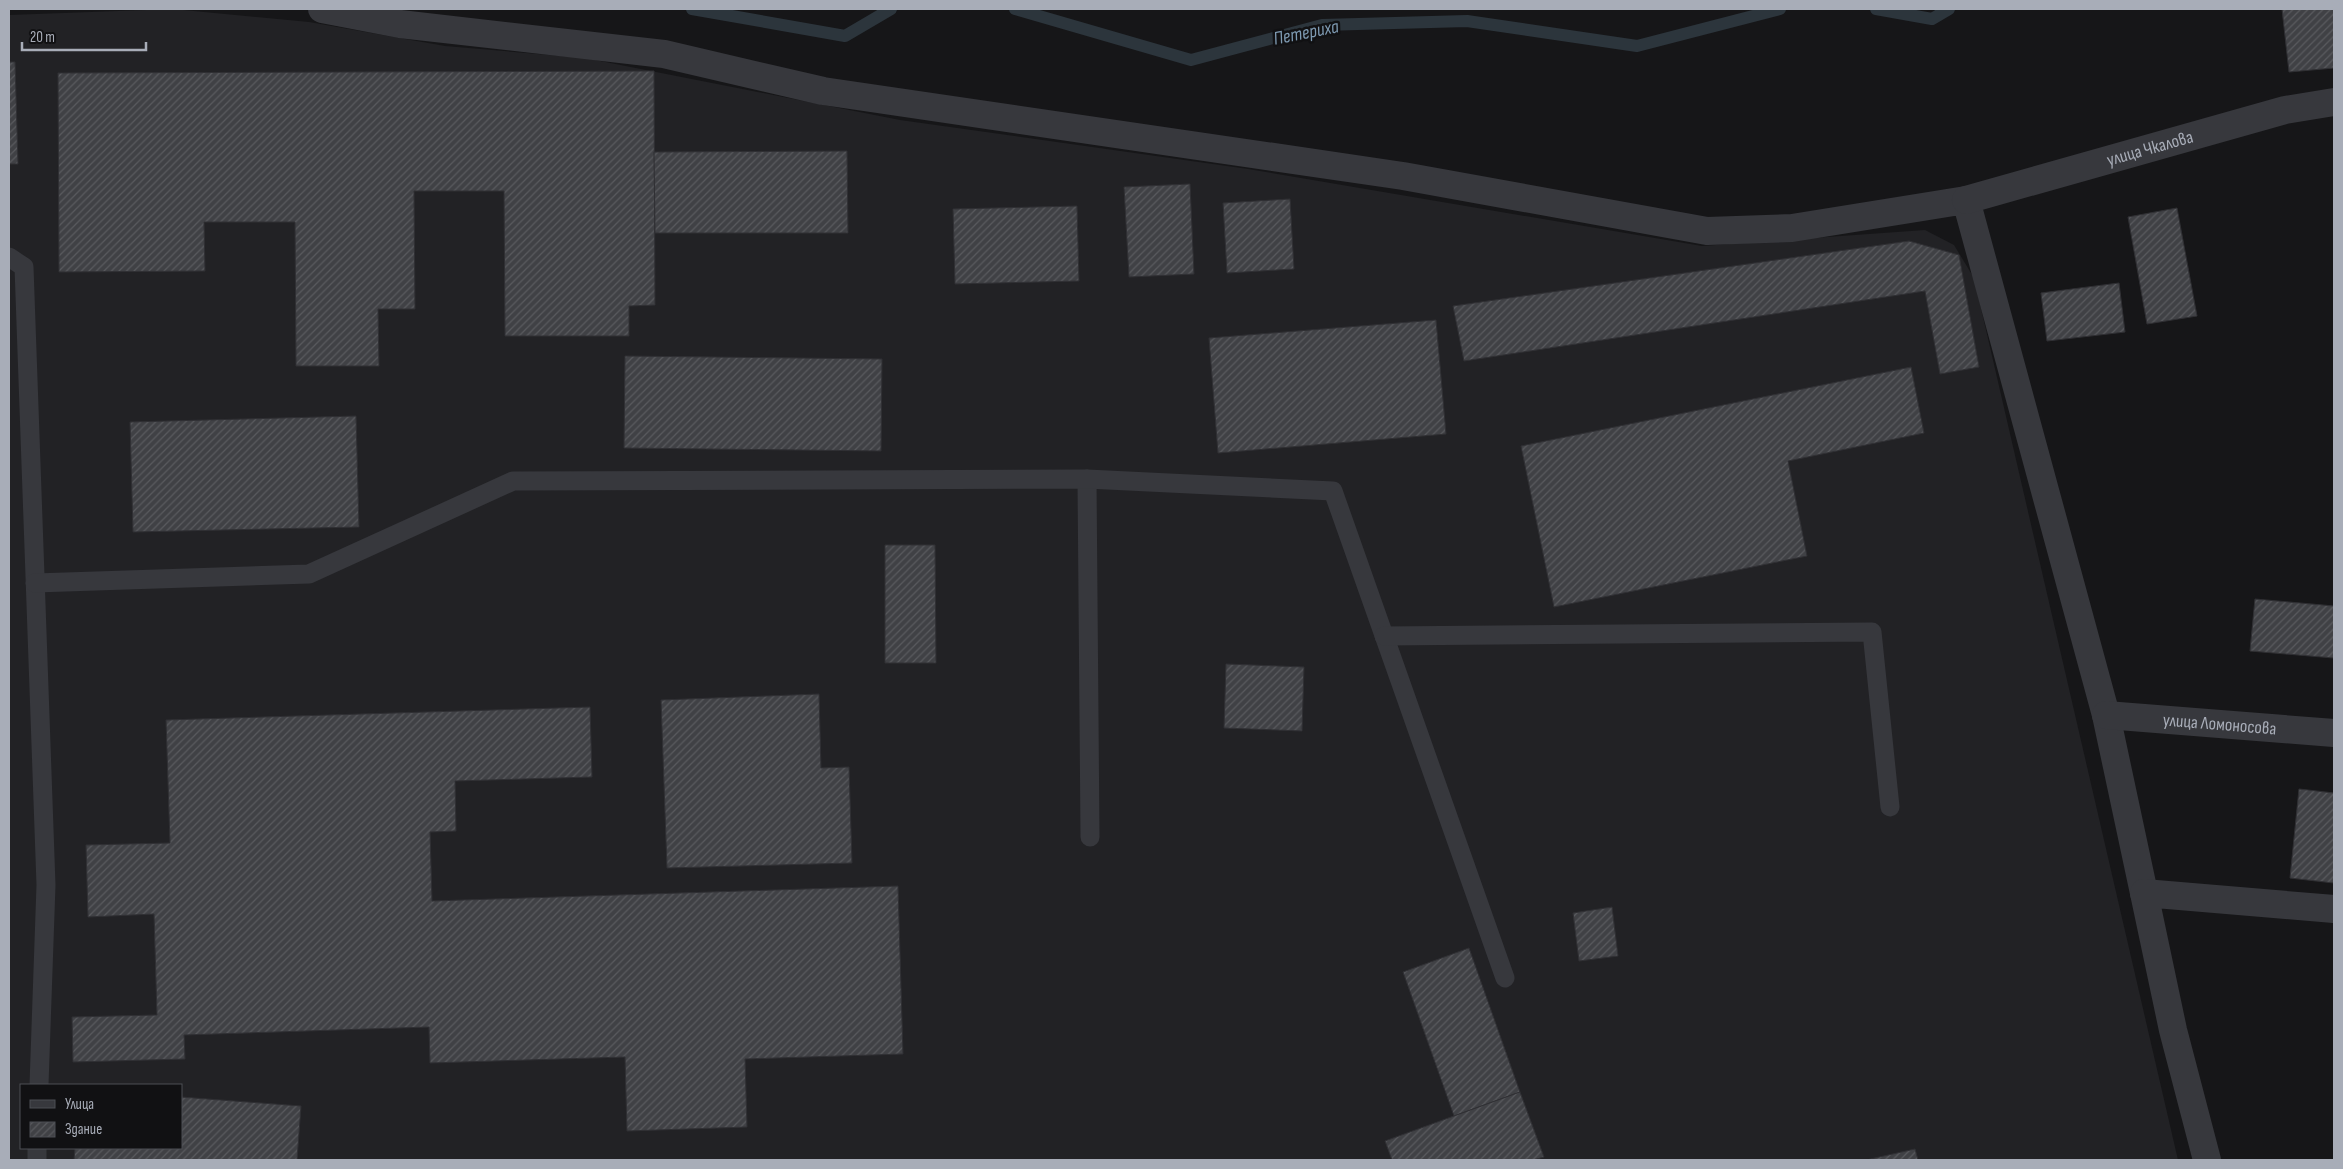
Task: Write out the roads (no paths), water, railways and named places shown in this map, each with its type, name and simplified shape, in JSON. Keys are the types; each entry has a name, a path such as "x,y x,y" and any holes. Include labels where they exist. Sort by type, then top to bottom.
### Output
{"street":[{"name":"улица Чкалова","path":"322,9 400,24 664,54 823,91 1403,176 1707,232 1792,228 1966,200 2285,110 2334,102"},
{"path":"1966,200 2106,715 2173,1030 2207,1160"},
{"name":"улица Ломоносова","path":"2106,715 2334,733"},
{"path":"2144,893 2334,909"}],"lane":[{"path":"9,257 24,267 46,885 39,1084"},
{"path":"35,583 309,574 513,481 1087,478 1333,490 1505,978"},
{"path":"1087,478 1090,837"},
{"path":"1384,636 1872,632 1890,807"}],"waterway":[{"name":"Петериха","path":"692,9 845,36 891,9"},
{"name":"Петериха","path":"1015,9 1191,60 1322,25 1467,21 1637,46 1780,9"},
{"name":"Петериха","path":"1876,9 1932,19 1949,9"}]}
